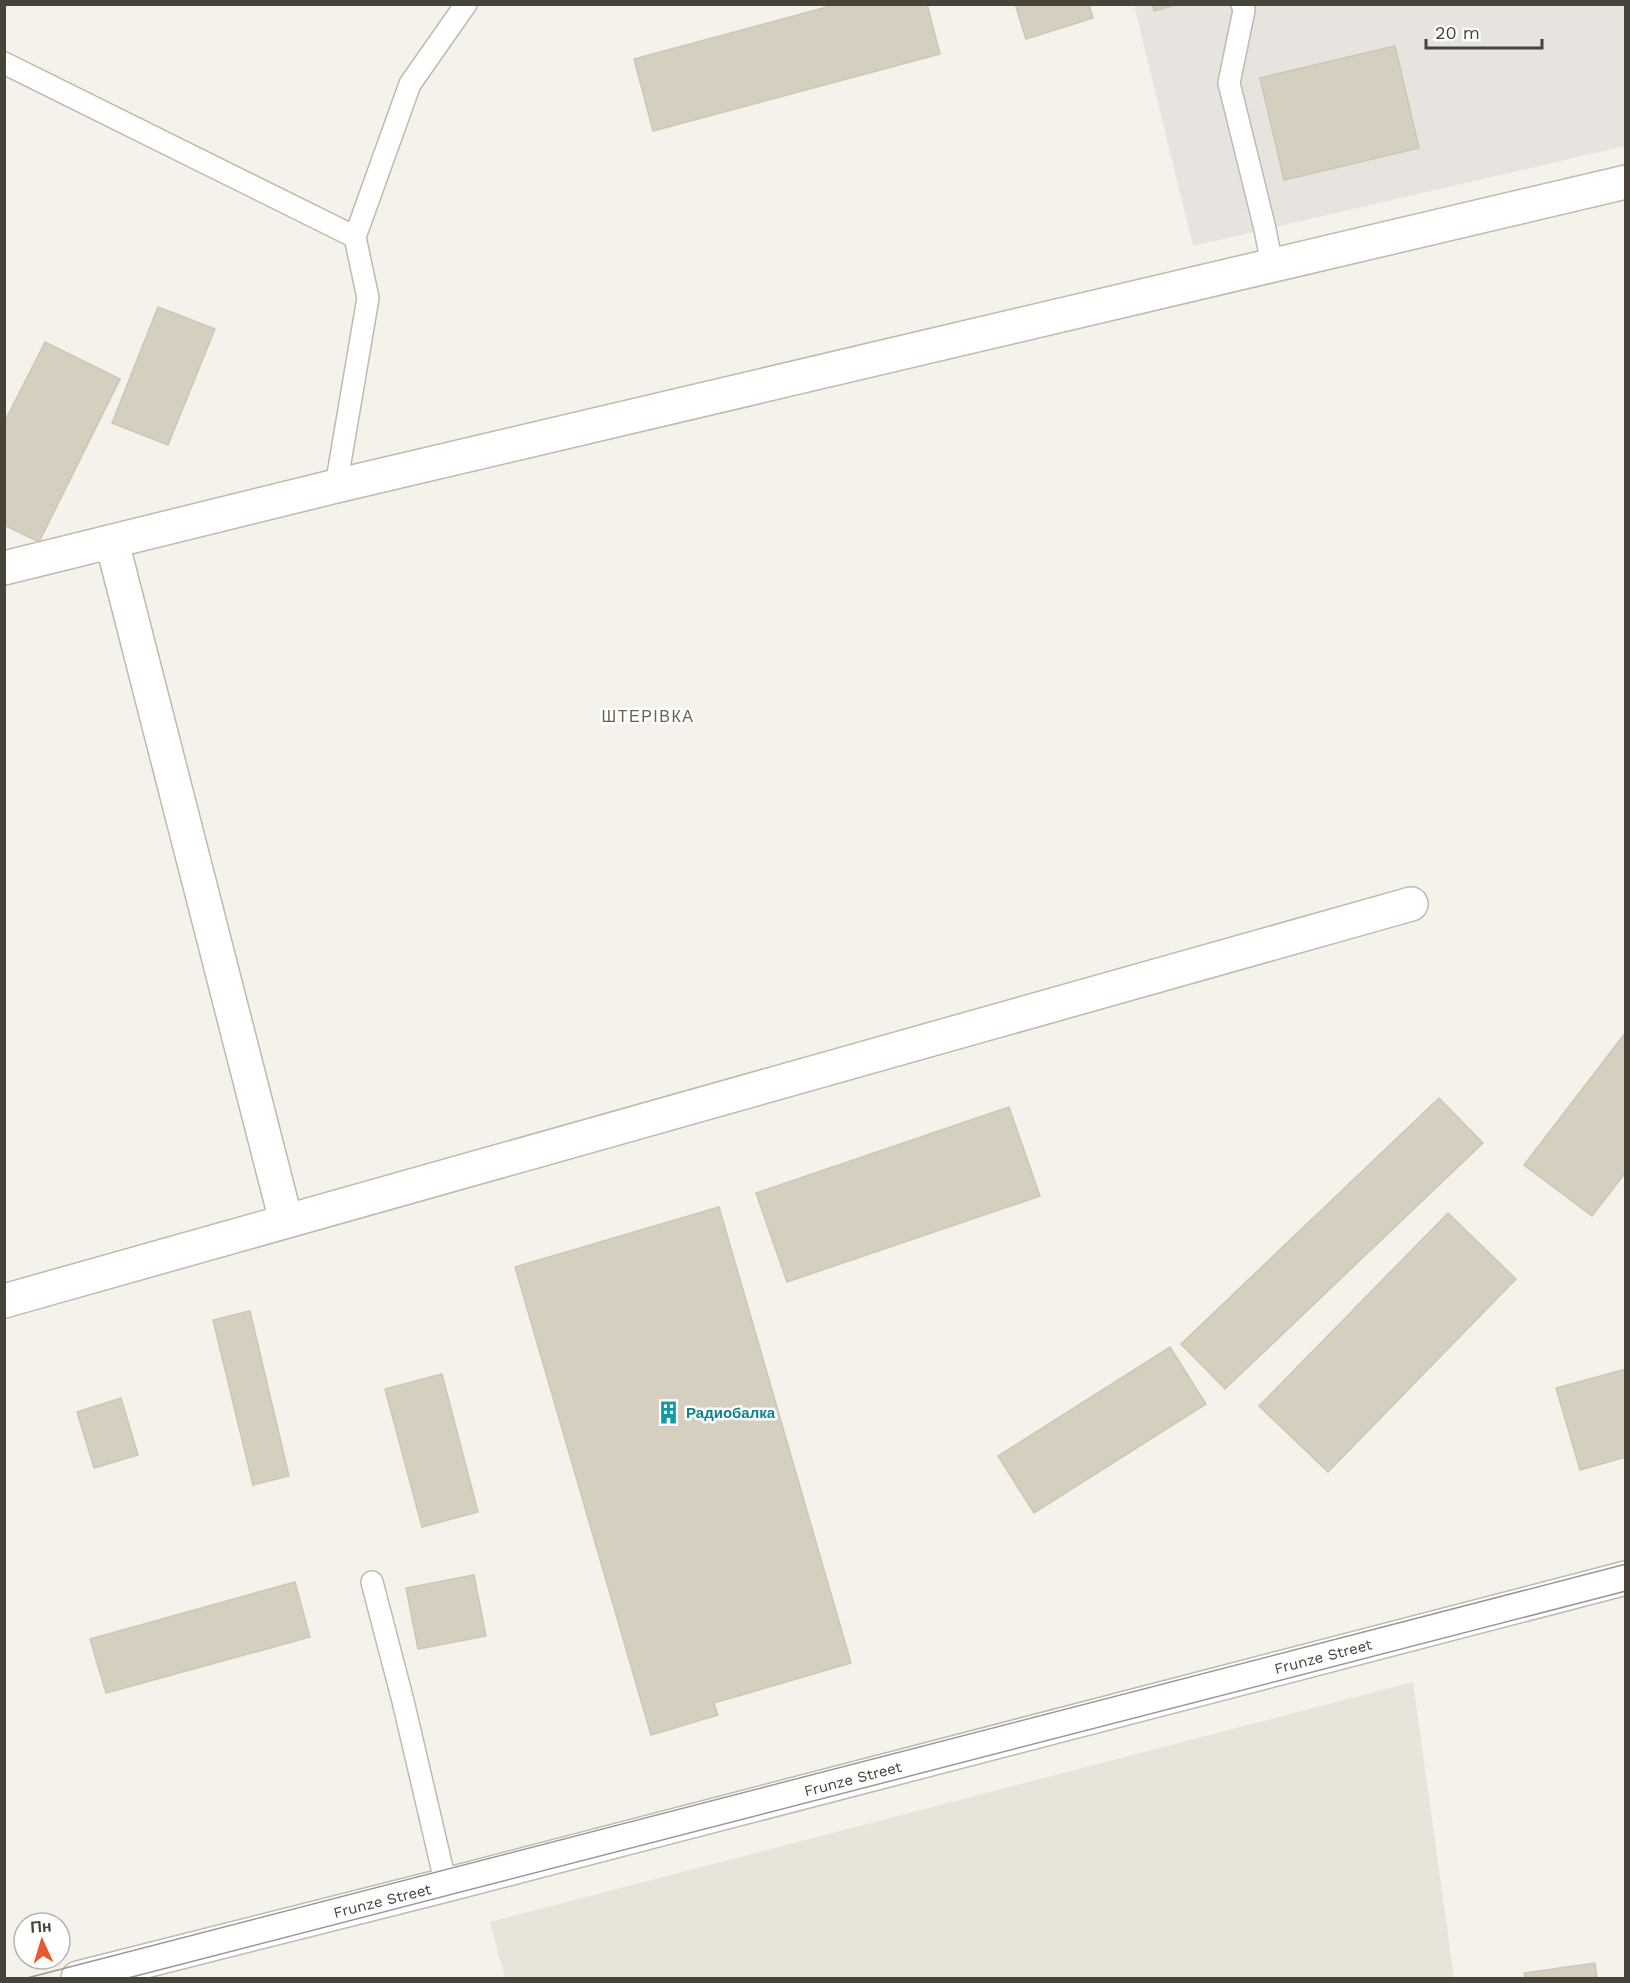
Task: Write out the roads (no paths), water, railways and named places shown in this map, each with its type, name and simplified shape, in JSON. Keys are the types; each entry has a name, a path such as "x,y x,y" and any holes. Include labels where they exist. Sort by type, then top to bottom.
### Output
{"street":[{"path":"4,568 336,486 1626,182"},
{"path":"112,542 286,1221"},
{"path":"4,1301 1411,904"},
{"name":"Frunze Street","path":"78,1978 446,1885 1626,1578"}],"lane":[{"path":"336,486 368,298 355,237 410,84 466,4"},
{"path":"1242,4 1244,10 1229,83 1272,265"},
{"path":"4,63 355,237"},
{"path":"372,1582 403,1701 446,1885"}],"tram line":[{"path":"27,1978 1626,1564"},
{"path":"128,1978 1626,1591"}],"place":[{"name":"Радиобалка","path":"668,1413"}],"district":[{"name":"ШТЕРІВКА","path":"648,716"}]}
